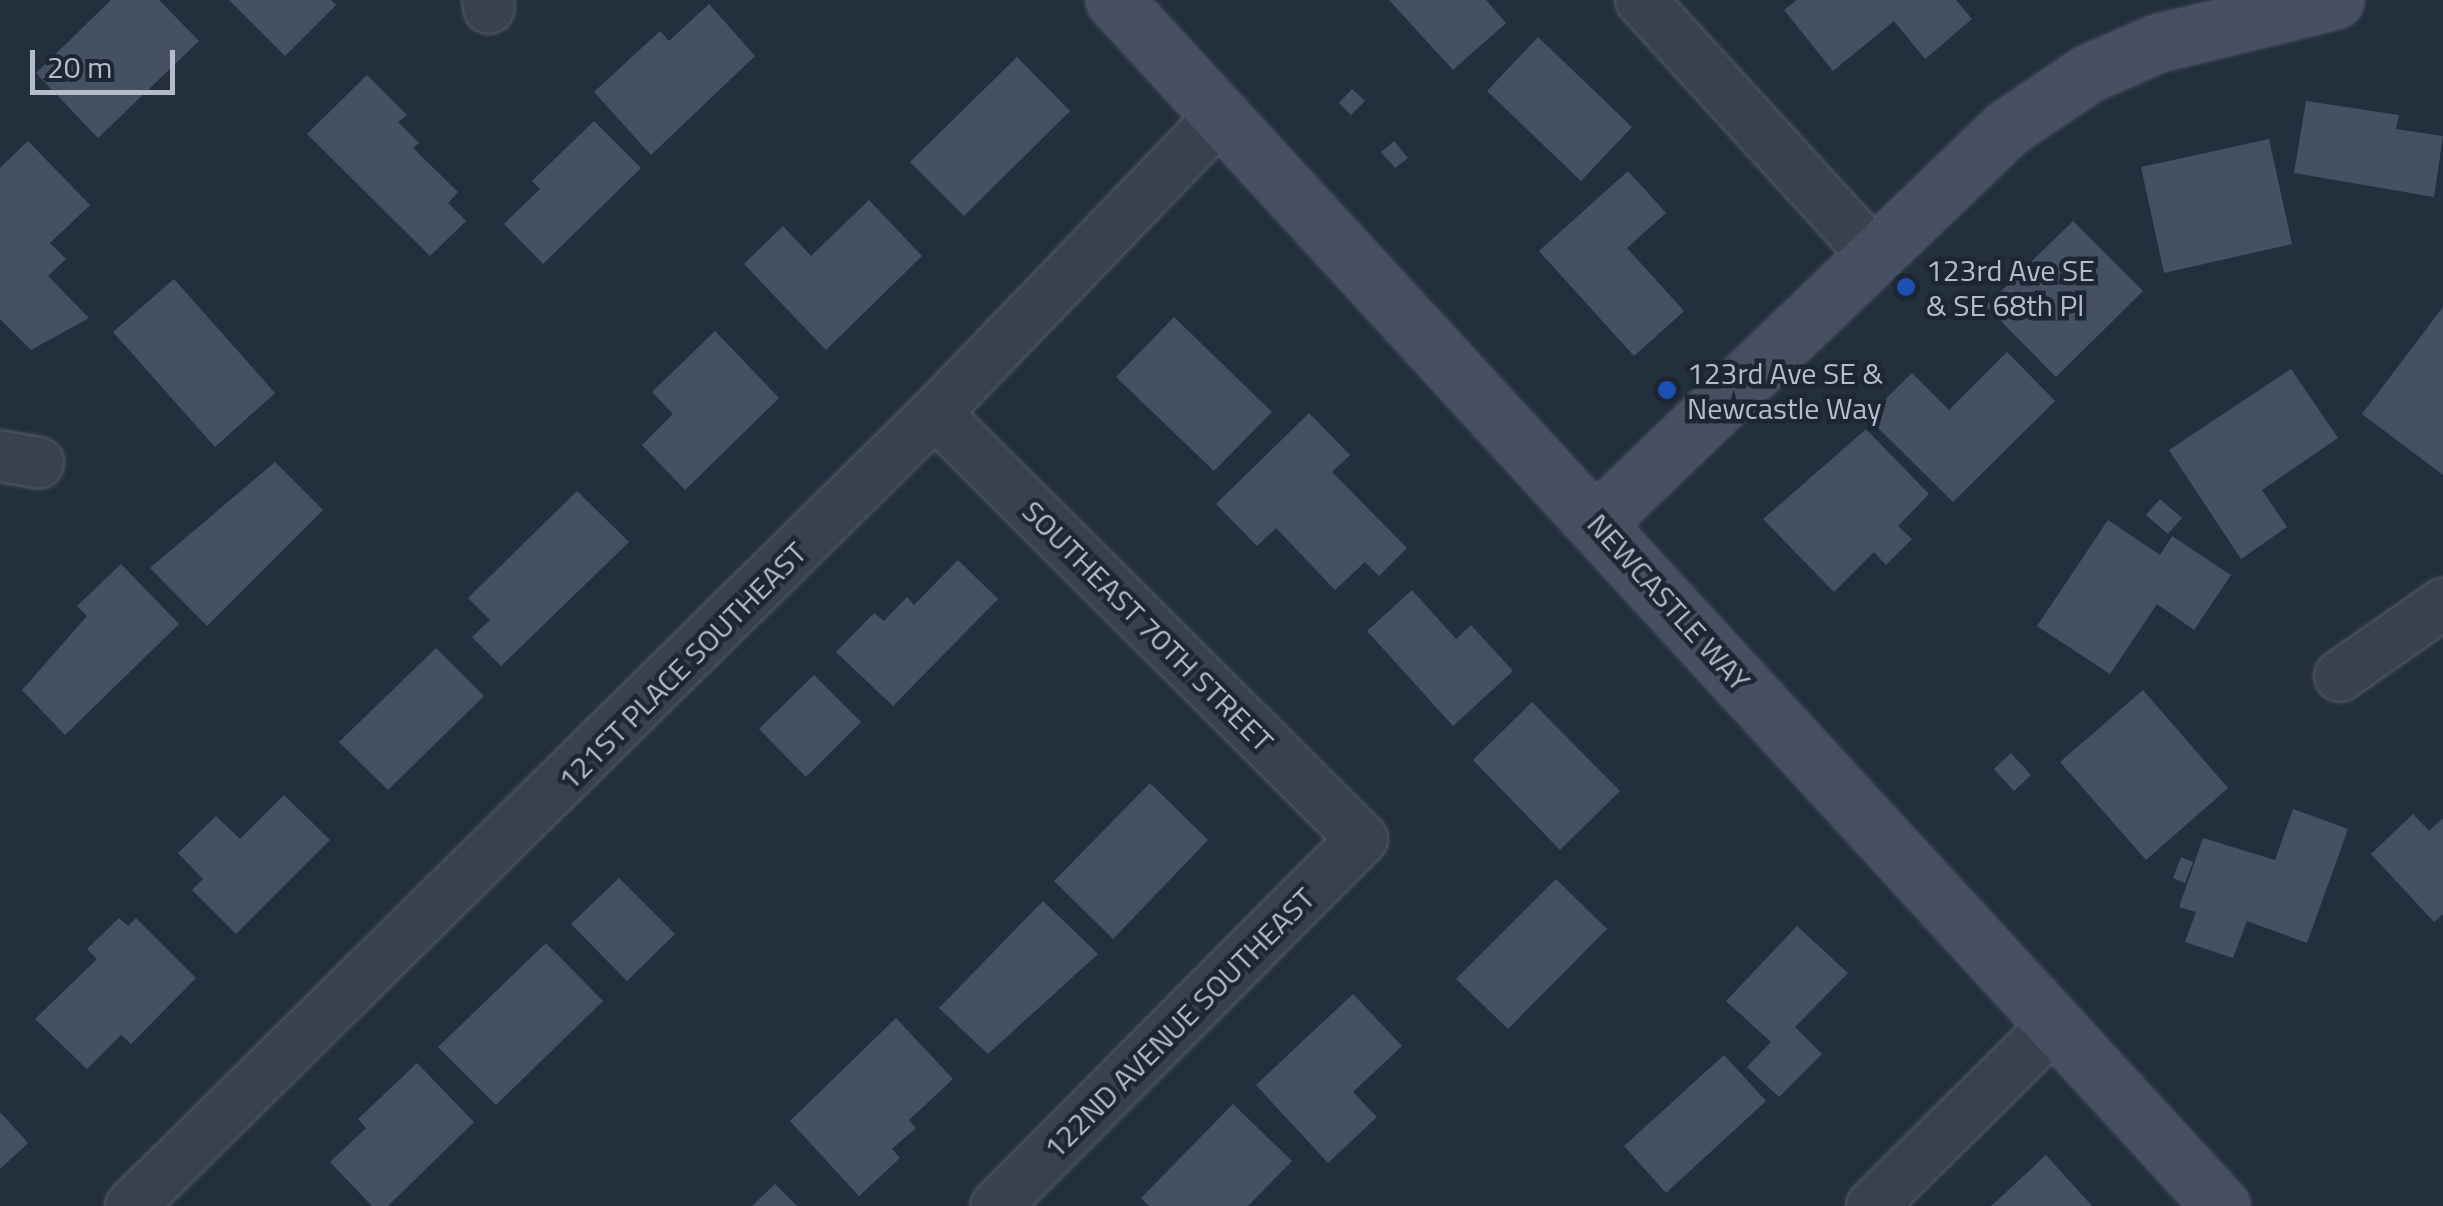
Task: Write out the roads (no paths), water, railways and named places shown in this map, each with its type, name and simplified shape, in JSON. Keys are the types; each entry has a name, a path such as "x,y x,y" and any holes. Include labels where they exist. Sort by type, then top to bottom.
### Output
{"main road":[{"name":"NEWCASTLE WAY","path":"1114,0 2221,1206"},
{"path":"1597,522 2008,128 2087,74 2232,9 2335,0"}],"street":[{"path":"1641,0 1875,256"},
{"name":"121ST PLACE SOUTHEAST","path":"131,1206 935,413 1222,115"},
{"name":"SOUTHEAST 70TH STREET","path":"935,413 1362,839"},
{"path":"2340,676 2443,604"},
{"name":"122ND AVENUE SOUTHEAST","path":"996,1206 1362,839"},
{"path":"1872,1206 2054,1025"}],"place":[{"name":"123rd Ave SE & SE 68th Pl","path":"1906,287"},
{"name":"123rd Ave SE & Newcastle Way","path":"1667,390"}]}
